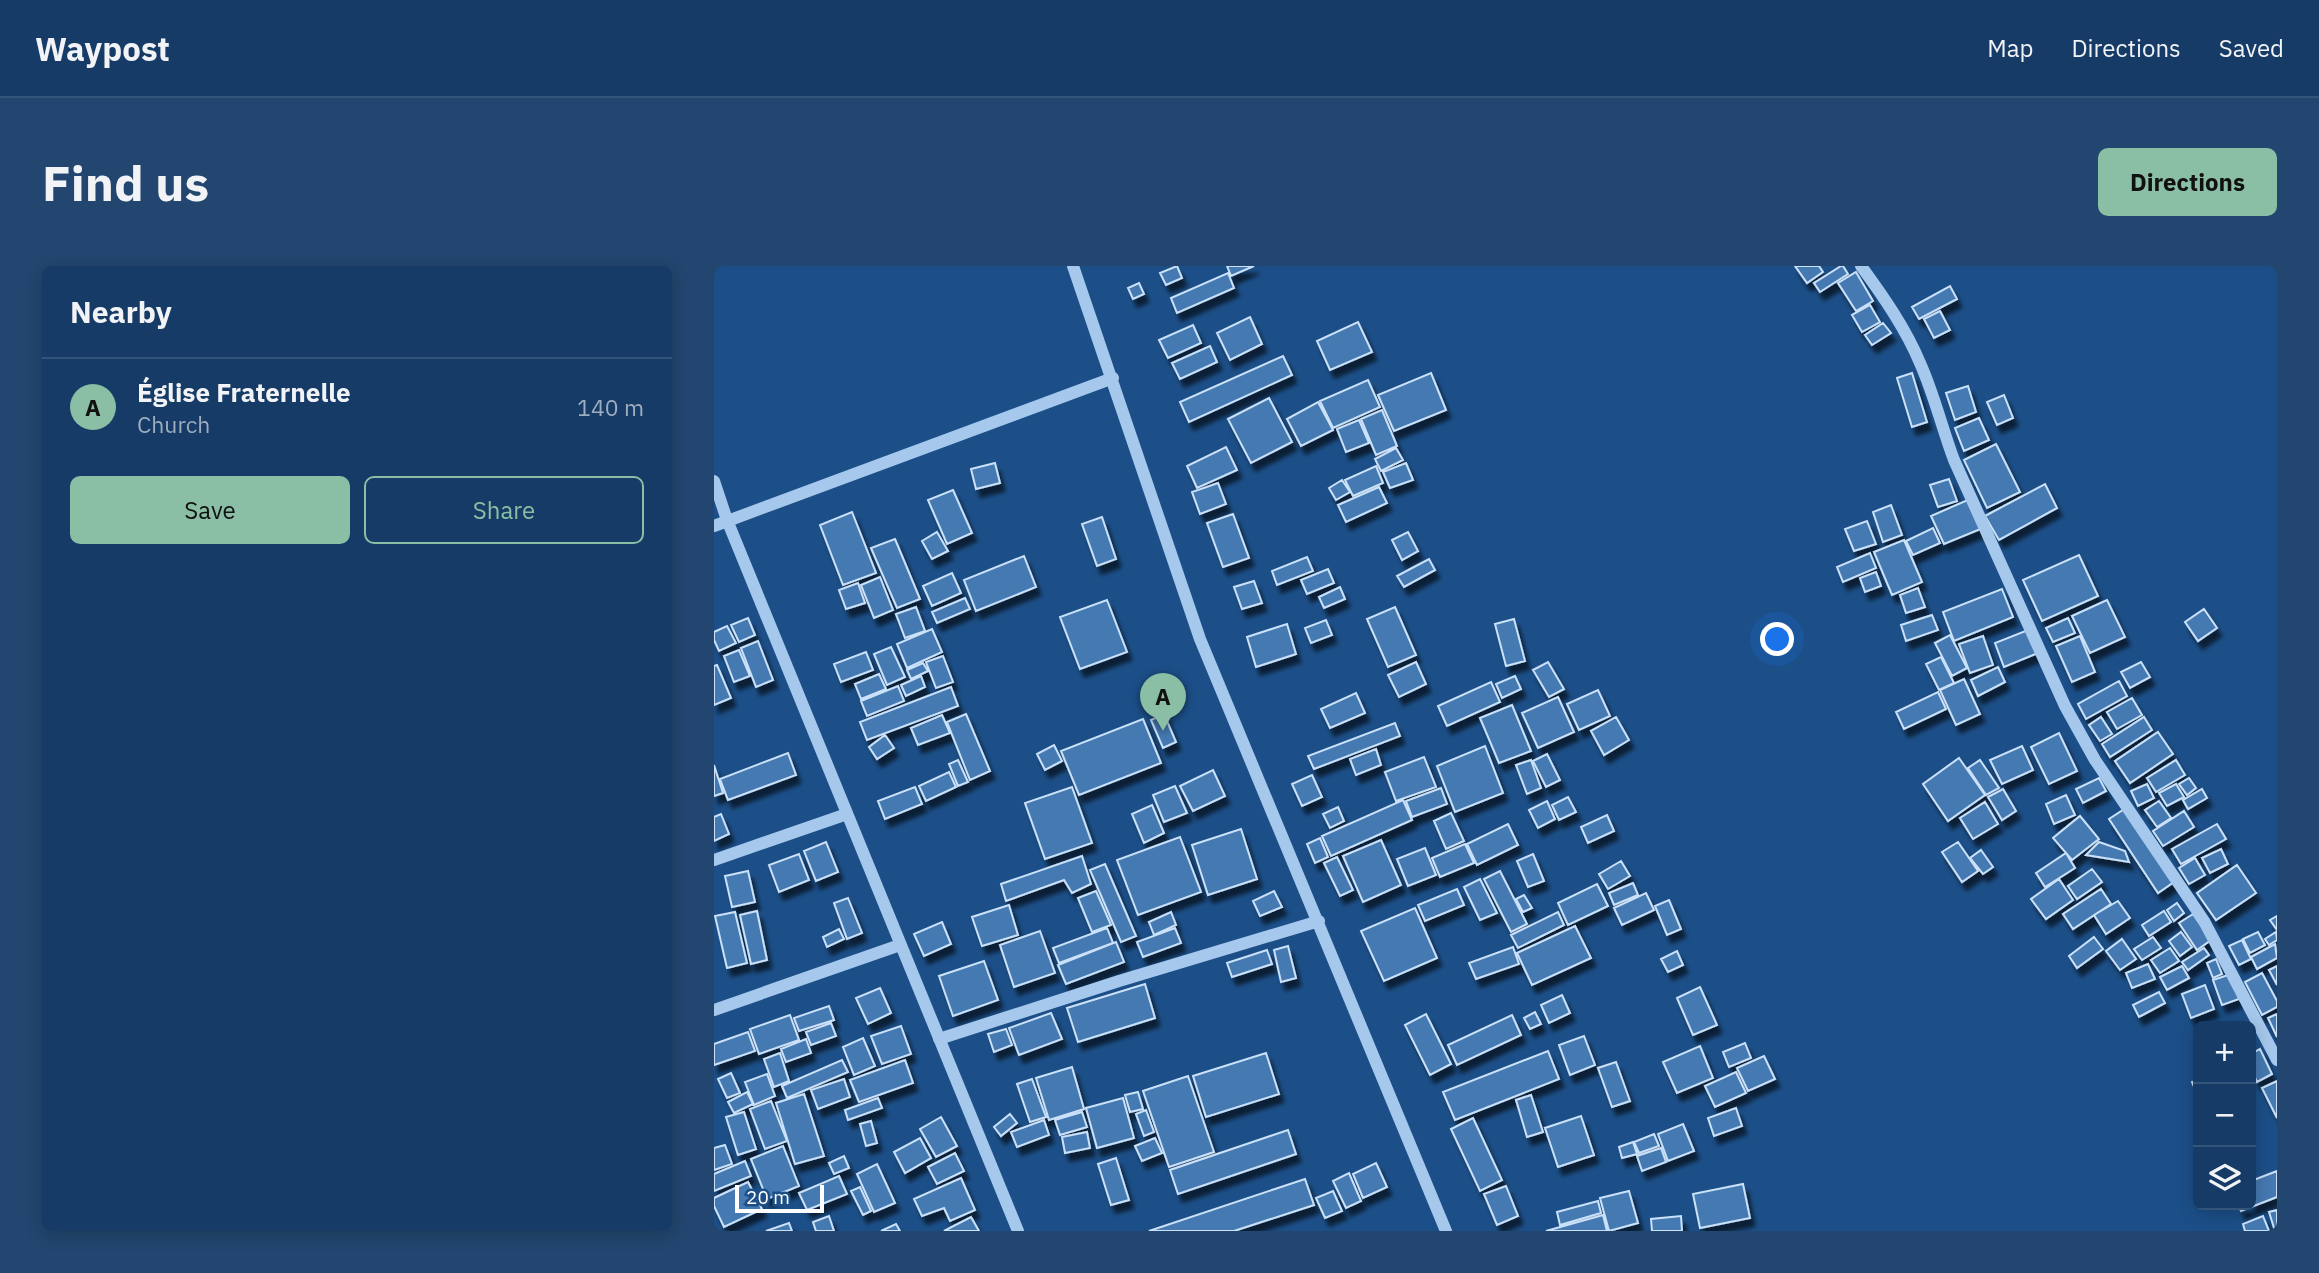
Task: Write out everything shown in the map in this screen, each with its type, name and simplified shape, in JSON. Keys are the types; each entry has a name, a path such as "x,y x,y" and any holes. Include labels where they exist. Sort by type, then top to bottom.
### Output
{"street":[{"path":"1073,266 1200,639 1446,1231"},
{"path":"1861,266 1919,360 1954,460 2065,706 2095,760 2204,921 2277,1060"},
{"path":"714,526 1113,378"},
{"path":"714,481 727,520 1018,1231"},
{"path":"714,860 847,814"},
{"path":"939,1039 1319,921"},
{"path":"714,1010 900,945"}],"building":[{"path":"1177,266 1182,278 1166,285 1160,273"},
{"path":"1227,266 1254,266 1231,276"},
{"path":"1795,266 1819,266 1823,272 1807,283"},
{"path":"1841,266 1848,274 1820,292 1814,283"},
{"path":"1856,272 1873,301 1856,311 1838,283"},
{"path":"1228,273 1234,288 1177,313 1171,298"},
{"path":"1139,283 1144,294 1133,299 1128,288"},
{"path":"1950,286 1957,299 1919,319 1912,307"},
{"path":"1870,305 1880,322 1862,332 1852,315"},
{"path":"1940,311 1950,330 1934,338 1924,319"},
{"path":"1250,317 1262,344 1230,360 1217,333"},
{"path":"1358,322 1372,352 1330,370 1317,341"},
{"path":"1883,323 1891,333 1872,345 1865,335"},
{"path":"1193,325 1201,343 1168,358 1159,340"},
{"path":"1210,346 1217,362 1180,379 1172,363"},
{"path":"1283,356 1292,375 1189,422 1180,402"},
{"path":"1431,373 1446,410 1394,431 1378,395"},
{"path":"1912,373 1927,422 1912,427 1897,378"},
{"path":"1368,380 1380,407 1333,428 1320,401"},
{"path":"1968,386 1976,412 1955,420 1946,393"},
{"path":"2004,395 2013,418 1997,425 1987,402"},
{"path":"1269,398 1292,442 1251,463 1228,419"},
{"path":"1318,402 1333,430 1301,446 1287,419"},
{"path":"1382,410 1397,446 1376,455 1361,419"},
{"path":"1979,418 1989,440 1964,451 1955,428"},
{"path":"1359,420 1369,443 1346,452 1337,429"},
{"path":"1996,444 2020,492 1987,508 1964,460"},
{"path":"1226,447 1237,470 1197,488 1187,466"},
{"path":"1396,448 1403,460 1381,471 1375,459"},
{"path":"995,463 1000,483 976,489 971,469"},
{"path":"1406,463 1413,480 1390,488 1383,472"},
{"path":"1376,466 1383,483 1353,496 1345,480"},
{"path":"1949,479 1957,501 1938,507 1930,485"},
{"path":"1342,480 1350,492 1336,500 1329,488"},
{"path":"1218,483 1226,504 1200,514 1192,492"},
{"path":"2045,484 2057,508 1999,540 1985,516"},
{"path":"1379,487 1387,503 1346,522 1338,505"},
{"path":"953,490 972,533 947,544 928,500"},
{"path":"1970,499 1983,528 1944,544 1931,516"},
{"path":"1891,505 1902,535 1883,542 1873,512"},
{"path":"852,512 876,573 843,585 820,525"},
{"path":"1233,514 1249,558 1223,567 1207,523"},
{"path":"1102,517 1116,559 1097,566 1082,524"},
{"path":"1867,521 1876,544 1854,551 1845,529"},
{"path":"1933,528 1940,543 1913,555 1906,541"},
{"path":"937,532 948,551 932,559 922,541"},
{"path":"1408,532 1418,551 1402,560 1392,540"},
{"path":"895,539 920,599 897,608 871,548"},
{"path":"1904,540 1922,582 1892,595 1874,552"},
{"path":"1870,553 1876,568 1843,582 1837,567"},
{"path":"2079,555 2098,596 2042,621 2023,580"},
{"path":"1024,556 1036,587 976,611 964,580"},
{"path":"1307,557 1313,571 1277,585 1272,571"},
{"path":"1429,559 1435,570 1404,587 1397,576"},
{"path":"1328,569 1334,583 1307,594 1301,580"},
{"path":"1876,572 1881,586 1865,592 1860,578"},
{"path":"952,573 961,593 932,606 923,586"},
{"path":"880,577 893,610 874,618 861,585"},
{"path":"1254,581 1262,603 1242,609 1234,587"},
{"path":"858,583 865,603 846,609 839,590"},
{"path":"1340,587 1345,599 1324,608 1319,597"},
{"path":"1918,588 1925,607 1906,613 1900,595"},
{"path":"2002,589 2013,617 1954,641 1943,612"},
{"path":"965,598 970,609 937,623 932,612"},
{"path":"1107,600 1127,652 1080,669 1060,617"},
{"path":"2107,600 2125,637 2090,653 2072,616"},
{"path":"916,607 925,631 905,638 896,614"},
{"path":"1395,607 1416,655 1388,667 1367,619"},
{"path":"2204,609 2217,628 2198,641 2185,622"},
{"path":"1932,615 1938,630 1906,641 1901,625"},
{"path":"748,618 755,635 739,642 731,625"},
{"path":"2068,618 2075,633 2053,642 2046,628"},
{"path":"1514,619 1525,661 1506,666 1495,624"},
{"path":"1326,620 1332,635 1311,643 1305,628"},
{"path":"1287,624 1296,654 1256,667 1247,637"},
{"path":"727,626 736,643 719,651 714,632"},
{"path":"932,629 942,652 907,668 897,644"},
{"path":"2028,630 2038,653 2004,667 1995,643"},
{"path":"1950,635 1967,668 1952,676 1935,643"},
{"path":"1983,636 1993,665 1970,673 1959,644"},
{"path":"2080,636 2095,672 2072,682 2056,646"},
{"path":"758,641 773,680 756,687 741,648"},
{"path":"891,647 905,677 887,685 874,654"},
{"path":"739,650 750,676 734,682 724,656"},
{"path":"866,652 873,670 841,682 834,664"},
{"path":"943,656 953,682 936,688 926,662"},
{"path":"1941,657 1954,683 1939,690 1926,664"},
{"path":"1416,662 1426,684 1399,697 1388,675"},
{"path":"1548,662 1564,689 1549,697 1533,670"},
{"path":"2141,662 2150,677 2130,688 2121,672"},
{"path":"923,663 928,671 911,679 907,670"},
{"path":"717,665 731,698 714,705 714,666"},
{"path":"1998,667 2005,682 1978,696 1971,680"},
{"path":"879,674 886,689 861,699 855,684"},
{"path":"921,676 925,687 906,696 901,685"},
{"path":"1515,676 1521,689 1502,698 1496,684"},
{"path":"1964,679 1980,714 1956,725 1940,690"},
{"path":"2119,681 2127,696 2086,719 2078,704"},
{"path":"1491,682 1500,702 1447,726 1438,706"},
{"path":"898,686 904,701 867,716 861,701"},
{"path":"951,687 958,706 867,740 860,722"},
{"path":"1598,690 1610,716 1579,730 1567,704"},
{"path":"1938,692 1946,709 1904,729 1896,712"},
{"path":"1356,693 1365,713 1330,728 1321,709"},
{"path":"1558,697 1574,732 1538,748 1522,713"},
{"path":"2132,698 2142,715 2117,729 2107,712"},
{"path":"1512,705 1531,751 1499,763 1480,718"},
{"path":"966,714 990,771 970,780 947,722"},
{"path":"1164,714 1176,742 1163,748 1151,720"},
{"path":"942,715 950,733 918,745 911,728"},
{"path":"1616,717 1629,740 1604,755 1591,731"},
{"path":"2101,717 2112,734 2100,741 2089,725"},
{"path":"2144,717 2152,730 2110,757 2102,744"},
{"path":"1143,719 1161,763 1079,795 1061,751"},
{"path":"1395,723 1400,736 1314,769 1308,756"},
{"path":"2158,732 2173,754 2130,783 2115,761"},
{"path":"2059,733 2077,771 2049,784 2031,747"},
{"path":"885,735 894,748 877,759 869,747"},
{"path":"1054,745 1062,761 1045,770 1037,754"},
{"path":"1485,746 1503,793 1455,812 1437,766"},
{"path":"2022,746 2033,770 2002,784 1990,760"},
{"path":"1376,749 1381,765 1356,775 1350,759"},
{"path":"788,753 796,775 728,800 720,779"},
{"path":"1547,754 1560,780 1546,787 1533,761"},
{"path":"1424,757 1436,787 1396,801 1385,772"},
{"path":"1959,758 1985,795 1948,821 1923,784"},
{"path":"958,760 968,782 958,786 949,764"},
{"path":"1531,760 1541,788 1527,794 1516,765"},
{"path":"1980,760 1999,788 1986,795 1968,768"},
{"path":"2176,760 2185,775 2156,792 2147,778"},
{"path":"714,765 723,793 714,796"},
{"path":"1213,770 1225,796 1193,811 1180,786"},
{"path":"949,772 956,787 926,801 919,786"},
{"path":"1312,775 1322,797 1302,806 1292,784"},
{"path":"2099,778 2106,791 2083,803 2076,789"},
{"path":"2189,778 2196,788 2187,795 2179,784"},
{"path":"2147,784 2154,798 2138,806 2131,791"},
{"path":"2176,784 2184,797 2167,806 2159,793"},
{"path":"1175,786 1187,813 1164,822 1153,795"},
{"path":"915,787 922,804 885,819 878,801"},
{"path":"1072,787 1092,843 1045,859 1025,803"},
{"path":"1441,788 1447,804 1412,817 1406,801"},
{"path":"2003,789 2016,811 2002,820 1988,797"},
{"path":"2202,789 2207,798 2188,809 2183,800"},
{"path":"2066,795 2075,815 2054,824 2046,804"},
{"path":"1568,797 1576,812 1559,820 1552,805"},
{"path":"1403,800 1412,820 1331,856 1322,836"},
{"path":"1547,801 1555,819 1538,828 1529,810"},
{"path":"2159,801 2171,818 2157,827 2145,810"},
{"path":"1985,802 1998,824 1973,839 1960,818"},
{"path":"1152,805 1164,833 1144,843 1132,814"},
{"path":"1338,807 1344,821 1330,828 1323,814"},
{"path":"2126,808 2174,882 2158,893 2109,819"},
{"path":"2184,811 2194,827 2163,846 2153,831"},
{"path":"1451,813 1464,841 1446,849 1434,821"},
{"path":"721,814 729,834 714,841 714,817"},
{"path":"1607,815 1614,831 1588,843 1581,827"},
{"path":"2080,816 2099,839 2072,860 2053,838"},
{"path":"1508,824 1518,845 1477,865 1467,844"},
{"path":"2217,824 2226,839 2181,864 2172,849"},
{"path":"1241,829 1257,879 1208,895 1192,845"},
{"path":"1180,837 1201,892 1138,915 1117,860"},
{"path":"1320,838 1328,857 1315,863 1307,844"},
{"path":"1381,840 1401,885 1363,902 1343,856"},
{"path":"826,842 838,872 816,881 804,851"},
{"path":"1958,842 1978,871 1962,882 1942,852"},
{"path":"2099,842 2125,851 2129,862 2086,855"},
{"path":"1465,844 1474,863 1440,877 1432,858"},
{"path":"1425,848 1436,875 1408,886 1397,859"},
{"path":"2221,849 2228,864 2210,873 2202,858"},
{"path":"1981,850 1993,867 1983,874 1970,858"},
{"path":"2066,853 2075,868 2045,887 2036,873"},
{"path":"799,854 809,880 779,892 769,865"},
{"path":"1533,854 1544,881 1528,887 1517,861"},
{"path":"1082,856 1091,884 1072,893 1064,880 1006,901 1001,884"},
{"path":"1337,857 1353,890 1340,896 1324,863"},
{"path":"2195,858 2205,875 2189,884 2179,868"},
{"path":"1621,861 1630,876 1608,889 1599,874"},
{"path":"1105,864 1136,936 1121,942 1090,870"},
{"path":"2237,865 2256,893 2216,920 2197,893"},
{"path":"2092,869 2102,882 2077,899 2068,886"},
{"path":"748,871 755,902 732,907 725,876"},
{"path":"1500,871 1527,924 1511,932 1484,879"},
{"path":"1480,879 1497,913 1480,920 1464,887"},
{"path":"2059,879 2073,900 2046,919 2031,899"},
{"path":"1633,883 1638,895 1614,905 1609,893"},
{"path":"1597,884 1608,906 1568,925 1558,903"},
{"path":"1457,889 1464,905 1425,921 1418,905"},
{"path":"2101,889 2111,904 2073,929 2063,914"},
{"path":"1096,891 1111,925 1092,932 1078,898"},
{"path":"1274,891 1282,907 1260,916 1253,901"},
{"path":"1646,893 1654,910 1622,925 1614,908"},
{"path":"1524,895 1532,908 1523,912 1516,899"},
{"path":"848,898 862,933 847,939 834,903"},
{"path":"1669,900 1681,929 1667,935 1655,906"},
{"path":"2118,901 2130,918 2106,934 2094,915"},
{"path":"2177,903 2184,913 2174,921 2167,910"},
{"path":"1009,905 1018,935 982,946 972,917"},
{"path":"1415,908 1437,958 1384,981 1361,931"},
{"path":"757,911 767,960 751,964 740,915"},
{"path":"2164,911 2171,922 2149,936 2142,925"},
{"path":"735,912 747,963 727,968 715,916"},
{"path":"1171,912 1176,925 1154,935 1149,922"},
{"path":"1558,912 1564,925 1518,948 1511,935"},
{"path":"2193,914 2211,940 2197,950 2179,923"},
{"path":"2277,916 2277,930 2270,920"},
{"path":"942,922 951,944 924,956 914,934"},
{"path":"1575,926 1591,958 1532,985 1517,953"},
{"path":"1107,928 1113,943 1059,963 1053,948"},
{"path":"1175,928 1181,943 1143,957 1137,942"},
{"path":"839,929 844,939 827,947 823,937"},
{"path":"1040,931 1055,973 1014,987 1000,945"},
{"path":"2181,932 2192,947 2180,956 2169,941"},
{"path":"2258,932 2265,945 2250,953 2243,939"},
{"path":"2276,932 2277,940 2269,945 2265,939"},
{"path":"2094,937 2103,949 2077,968 2069,956"},
{"path":"2153,937 2161,948 2142,960 2134,949"},
{"path":"2122,939 2136,959 2120,970 2106,951"},
{"path":"2242,940 2251,959 2239,965 2229,946"},
{"path":"1116,942 1124,962 1066,984 1058,965"},
{"path":"2275,944 2277,958 2257,969 2251,957"},
{"path":"1288,946 1296,978 1281,982 1274,950"},
{"path":"1513,947 1519,964 1476,979 1469,963"},
{"path":"2170,948 2179,961 2160,973 2151,960"},
{"path":"2204,948 2209,955 2188,970 2182,962"},
{"path":"1267,950 1272,964 1232,977 1227,963"},
{"path":"1677,951 1683,965 1668,972 1661,959"},
{"path":"2216,959 2222,974 2213,978 2207,963"},
{"path":"984,961 998,1000 953,1016 939,976"},
{"path":"2148,964 2155,979 2132,988 2126,973"},
{"path":"2182,966 2189,978 2167,990 2160,977"},
{"path":"2277,966 2277,985 2269,970"},
{"path":"2262,973 2277,1001 2277,1007 2262,1015 2245,982"},
{"path":"2231,974 2239,999 2222,1005 2213,980"},
{"path":"1145,984 1155,1018 1078,1042 1067,1008"},
{"path":"2205,985 2214,1009 2191,1018 2182,994"},
{"path":"1700,987 1717,1025 1693,1035 1677,998"},
{"path":"880,988 891,1013 868,1024 856,998"},
{"path":"2159,992 2165,1003 2139,1017 2133,1005"},
{"path":"1562,995 1570,1013 1549,1023 1541,1005"},
{"path":"829,1006 834,1020 799,1031 794,1018"},
{"path":"1535,1012 1541,1024 1530,1029 1524,1018"},
{"path":"1051,1013 1062,1039 1019,1055 1009,1028"},
{"path":"1426,1014 1451,1064 1430,1075 1405,1025"},
{"path":"2277,1014 2277,1037 2268,1018"},
{"path":"790,1015 799,1040 759,1054 750,1029"},
{"path":"1512,1015 1521,1035 1457,1065 1448,1045"},
{"path":"831,1023 836,1036 811,1045 806,1032"},
{"path":"901,1026 911,1054 882,1064 871,1036"},
{"path":"1006,1029 1012,1045 994,1052 988,1034"},
{"path":"748,1032 755,1051 714,1065 714,1044"},
{"path":"1584,1036 1595,1065 1570,1075 1559,1045"},
{"path":"863,1038 875,1066 854,1075 843,1047"},
{"path":"806,1039 811,1053 786,1062 781,1049"},
{"path":"1745,1043 1751,1058 1729,1067 1723,1052"},
{"path":"1700,1046 1713,1078 1677,1093 1663,1062"},
{"path":"2260,1049 2272,1074 2257,1082 2256,1080 2256,1051"},
{"path":"1548,1051 1559,1079 1455,1120 1443,1092"},
{"path":"780,1053 789,1081 774,1087 764,1059"},
{"path":"1266,1053 1279,1094 1206,1117 1193,1076"},
{"path":"1764,1056 1775,1079 1748,1091 1737,1068"},
{"path":"842,1060 848,1072 787,1098 782,1086"},
{"path":"905,1060 913,1083 859,1102 850,1080"},
{"path":"1616,1062 1630,1101 1612,1107 1598,1068"},
{"path":"1072,1067 1084,1109 1049,1120 1036,1078"},
{"path":"1736,1072 1746,1093 1715,1107 1705,1086"},
{"path":"731,1073 740,1093 727,1098 718,1079"},
{"path":"767,1074 775,1096 754,1105 745,1082"},
{"path":"1188,1076 1214,1152 1169,1167 1143,1091"},
{"path":"844,1079 850,1097 818,1109 811,1090"},
{"path":"1032,1079 1046,1117 1030,1122 1017,1084"},
{"path":"2277,1081 2277,1118 2262,1088"},
{"path":"747,1092 753,1104 734,1113 728,1102"},
{"path":"1138,1092 1143,1109 1130,1112 1125,1095"},
{"path":"804,1094 824,1156 795,1164 776,1103"},
{"path":"1531,1095 1543,1132 1527,1137 1516,1100"},
{"path":"878,1098 882,1108 848,1120 845,1110"},
{"path":"1123,1098 1134,1138 1097,1148 1086,1108"},
{"path":"771,1101 787,1141 765,1149 750,1109"},
{"path":"1736,1108 1742,1126 1714,1136 1708,1118"},
{"path":"1146,1110 1154,1132 1144,1136 1136,1114"},
{"path":"744,1112 756,1149 738,1155 726,1117"},
{"path":"1082,1112 1087,1127 1060,1135 1055,1120"},
{"path":"1010,1114 1017,1123 1001,1136 994,1127"},
{"path":"1581,1116 1594,1155 1558,1167 1545,1128"},
{"path":"941,1117 957,1146 936,1157 920,1129"},
{"path":"1473,1118 1502,1180 1480,1191 1451,1129"},
{"path":"1044,1120 1049,1135 1017,1147 1011,1132"},
{"path":"871,1121 877,1143 866,1146 860,1124"},
{"path":"1683,1124 1694,1151 1668,1161 1658,1134"},
{"path":"1288,1130 1296,1154 1178,1194 1170,1170"},
{"path":"1087,1132 1090,1148 1065,1153 1062,1137"},
{"path":"1654,1134 1659,1146 1639,1153 1634,1142"},
{"path":"920,1138 931,1158 905,1173 894,1152"},
{"path":"1155,1138 1162,1153 1142,1161 1135,1146"},
{"path":"1633,1142 1637,1154 1622,1158 1619,1147"},
{"path":"725,1145 732,1164 714,1170 714,1148"},
{"path":"783,1146 799,1186 767,1199 751,1159"},
{"path":"1661,1148 1666,1162 1642,1171 1637,1156"},
{"path":"955,1153 964,1171 937,1184 928,1167"},
{"path":"844,1156 849,1168 834,1174 829,1163"},
{"path":"1116,1158 1129,1200 1111,1205 1098,1164"},
{"path":"745,1161 751,1176 714,1191 714,1174"},
{"path":"1376,1163 1387,1187 1363,1198 1353,1174"},
{"path":"877,1164 895,1203 874,1212 857,1174"},
{"path":"2277,1171 2277,1197 2256,1205 2256,1179"},
{"path":"1349,1173 1361,1201 1346,1208 1333,1181"},
{"path":"839,1176 847,1194 807,1210 799,1193"},
{"path":"961,1178 975,1210 950,1221 944,1208 922,1216 914,1199"},
{"path":"1305,1179 1314,1205 1234,1231 1149,1231"},
{"path":"748,1182 762,1209 724,1227 714,1206 714,1198"},
{"path":"1743,1184 1750,1218 1700,1228 1693,1194"},
{"path":"1506,1186 1518,1216 1497,1225 1484,1194"},
{"path":"860,1187 871,1211 863,1215 851,1191"},
{"path":"1333,1191 1342,1211 1325,1218 1316,1198"},
{"path":"1629,1191 1638,1223 1609,1231 1600,1198"},
{"path":"1598,1201 1601,1213 1560,1225 1557,1212"},
{"path":"2277,1210 2277,1231 2275,1231 2269,1212"},
{"path":"1603,1215 1607,1231 1546,1231"},
{"path":"829,1216 834,1231 816,1231 813,1222"},
{"path":"1681,1216 1682,1231 1652,1231 1651,1219"},
{"path":"2263,1216 2269,1231 2245,1231 2243,1224"},
{"path":"971,1217 979,1231 944,1231"},
{"path":"789,1223 792,1231 766,1231"},
{"path":"896,1224 900,1231 881,1231"}],"place":[{"name":"Église Fraternelle","path":"1163,731"}]}
